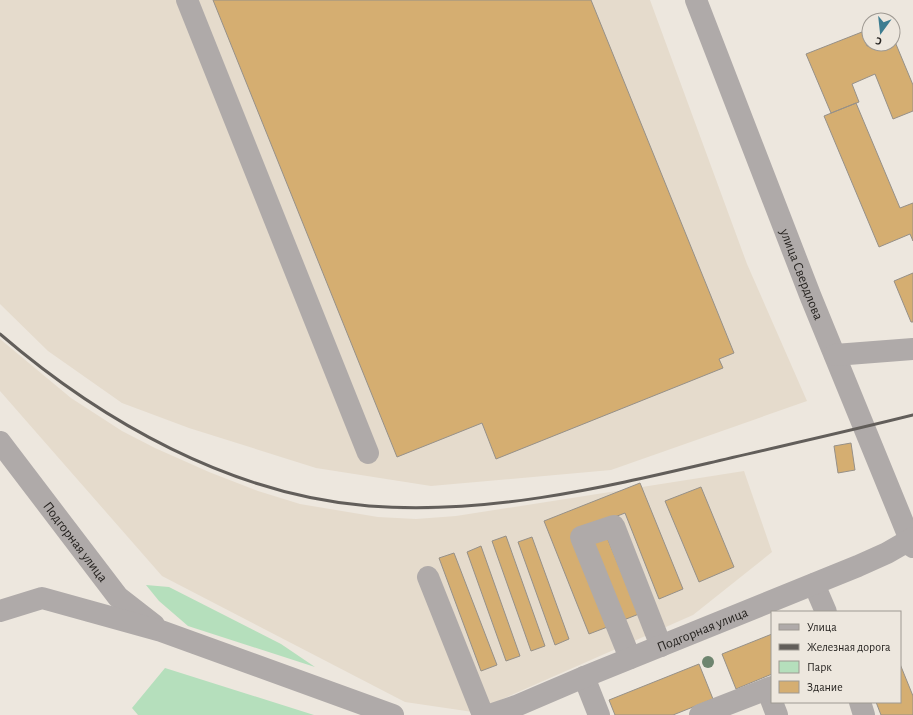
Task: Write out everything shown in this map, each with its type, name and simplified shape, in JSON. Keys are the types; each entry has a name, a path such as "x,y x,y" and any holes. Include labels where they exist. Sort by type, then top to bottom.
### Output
{"street":[{"path":"187,0 368,453"},
{"name":"улица Свердлова","path":"696,0 810,295 912,541"},
{"path":"835,356 913,349"},
{"name":"Подгорная улица","path":"0,442 118,597 161,631"},
{"path":"630,658 581,537 614,526 661,646"},
{"name":"Подгорная улица","path":"490,715 518,711 584,676 866,563 912,541"},
{"path":"428,577 483,715"},
{"path":"814,584 826,611"},
{"path":"0,611 42,598 161,631 366,710 393,715"},
{"path":"584,676 599,715"},
{"path":"700,715 769,688"},
{"path":"773,703 777,715"},
{"path":"860,703 864,715"}],"shaded area":[{"path":"0,0 650,0 747,264 807,401 611,470 431,486 316,468 189,428 122,403 48,351 0,304"},
{"path":"0,339 71,398 122,431 155,448 209,472 258,491 300,504 378,517 416,519 456,516 744,471 772,552 693,615 473,712 405,702 162,576 0,391"}],"green space":[{"path":"146,585 169,587 281,644 315,667 188,626 159,601"},
{"path":"165,668 314,715 138,715 132,708"}],"building":[{"path":"213,0 591,0 734,353 719,359 723,368 496,459 482,423 397,457"},
{"path":"861,32 861,52 899,52 913,85 913,111 893,119 875,74 852,84 859,102 831,113 806,54"},
{"path":"856,103 900,208 913,203 913,241 910,234 879,247 824,116"},
{"path":"913,273 913,322 911,322 894,281"},
{"path":"851,443 855,470 838,473 834,446"},
{"path":"640,483 683,589 659,599 625,513 573,533 610,626 589,634 544,521"},
{"path":"701,487 734,567 699,582 665,501"},
{"path":"606,535 639,614 621,621 588,542"},
{"path":"506,536 545,646 531,651 492,541"},
{"path":"532,537 569,639 555,645 518,542"},
{"path":"481,546 520,656 506,661 467,552"},
{"path":"454,553 497,665 481,671 439,558"},
{"path":"771,634 771,674 736,689 722,654"},
{"path":"699,664 713,699 673,715 615,715 609,700"},
{"path":"901,666 913,696 913,715 881,715 876,703 901,703"}],"railway":[{"path":"0,334 81,396 125,424 171,449 219,470 268,487 318,499 369,506 412,508 455,507 540,498 667,473 913,415"}]}
